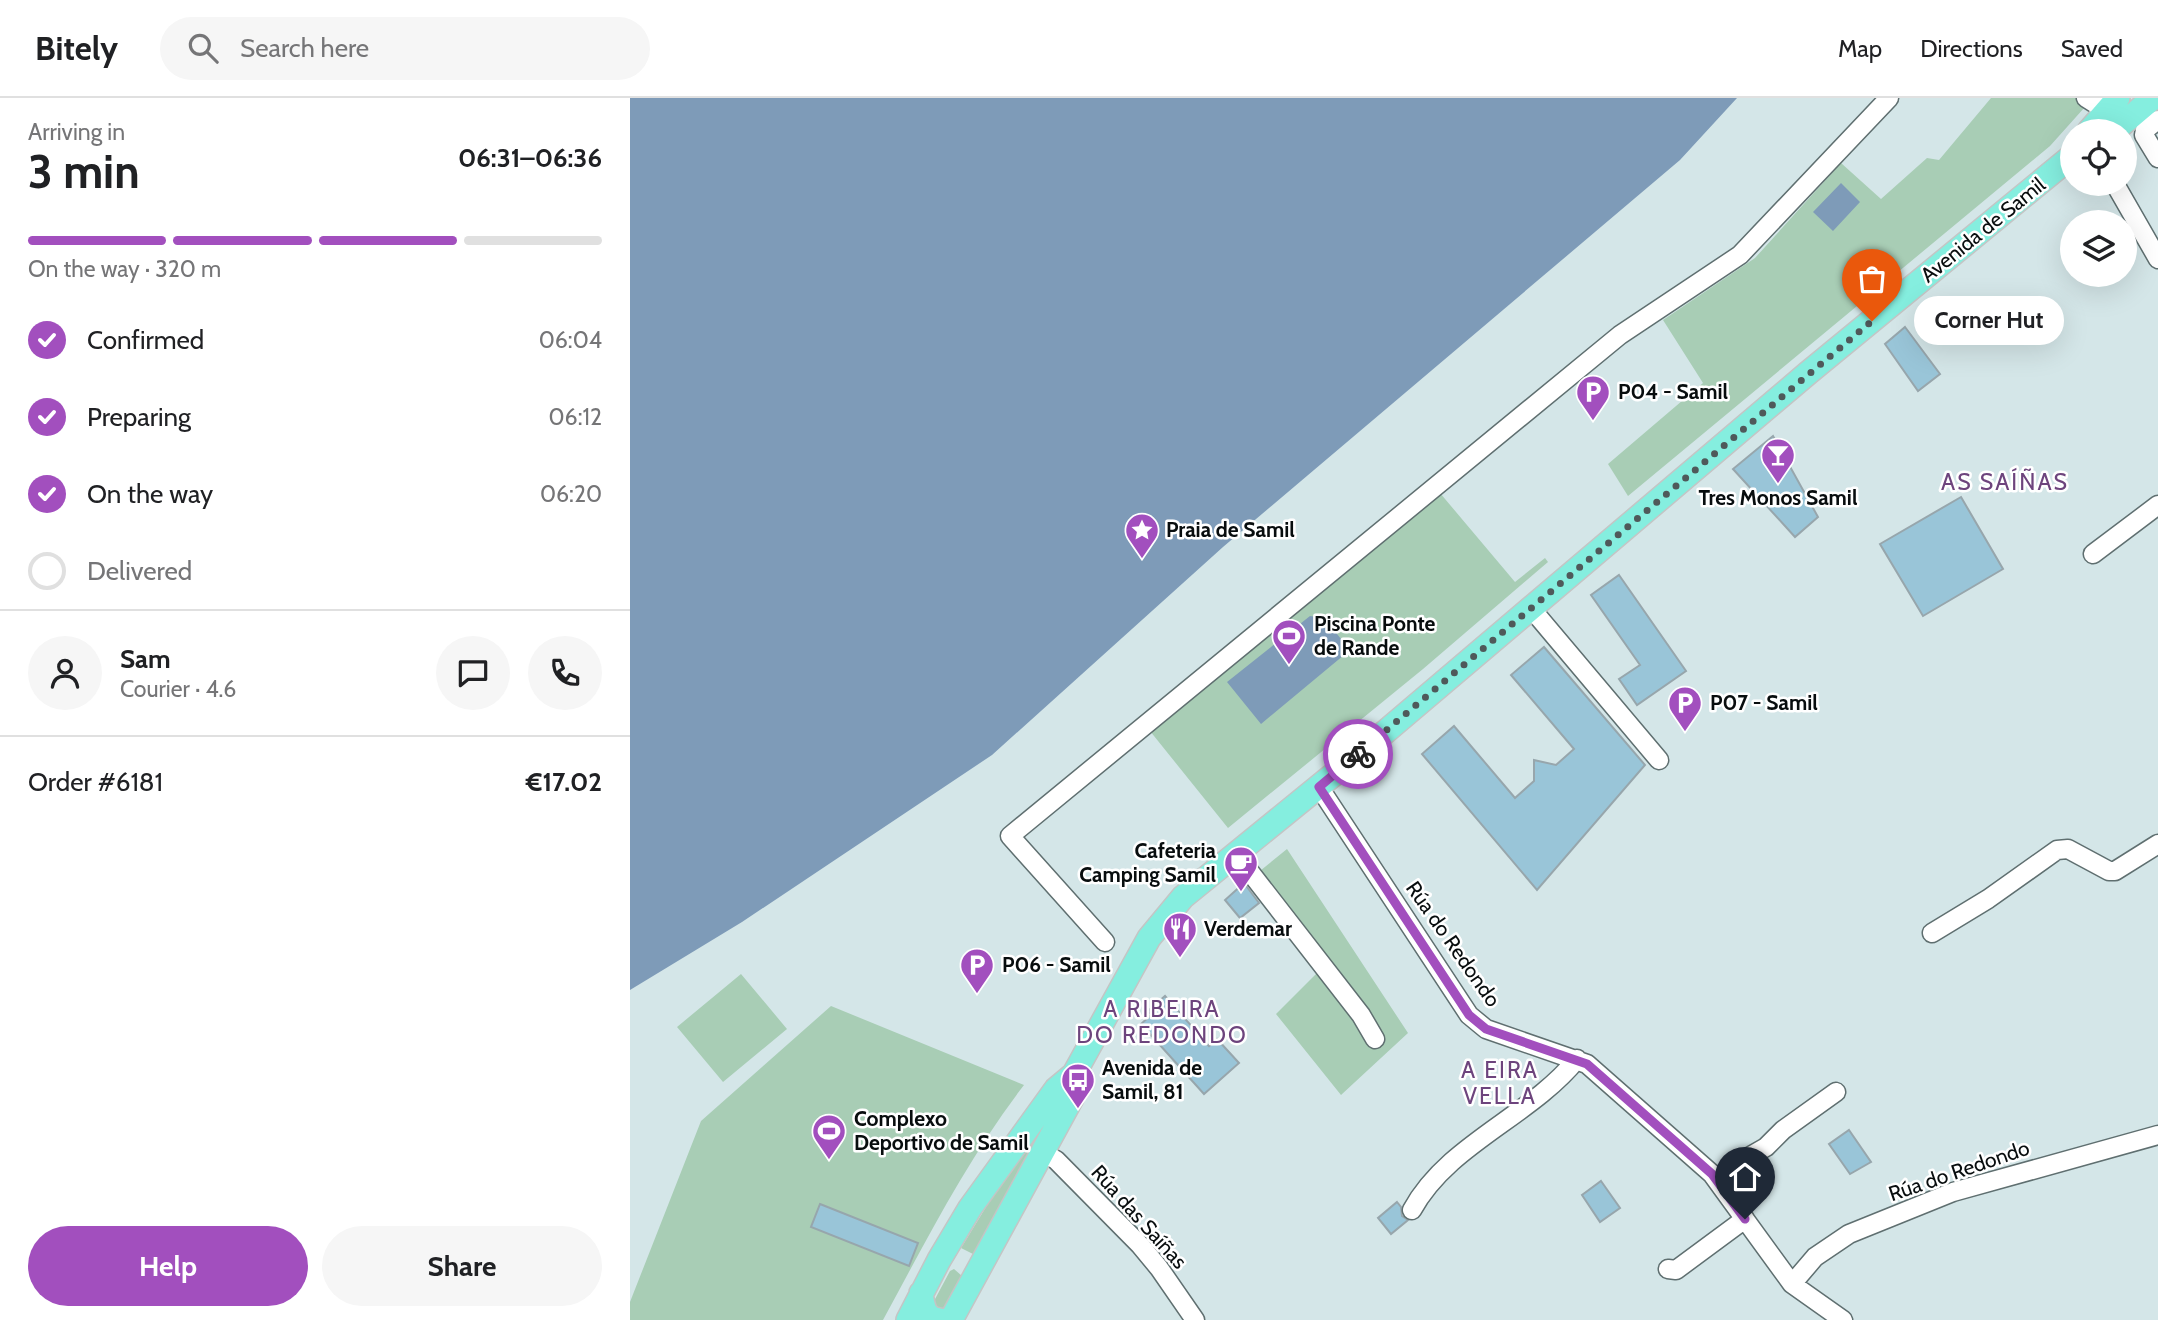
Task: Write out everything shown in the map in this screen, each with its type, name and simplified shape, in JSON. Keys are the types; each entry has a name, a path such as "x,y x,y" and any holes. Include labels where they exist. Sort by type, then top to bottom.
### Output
{"main road":[{"path":"2113,114 2153,98"},
{"name":"Avenida de Samil","path":"908,1320 970,1208 1056,1089 1074,1074 1159,925 1183,897 1319,787 1808,373 2060,166"},
{"name":"Avenida de Samil","path":"945,1320 973,1279 1072,1098 1074,1074"},
{"path":"939,1260 956,1257 962,1259 971,1266 973,1279"},
{"path":"921,1293 930,1317 945,1320"}],"street":[{"path":"1105,942 1010,835 1620,335 1740,256 1889,98"},
{"path":"2087,98 2113,114"},
{"path":"2158,120 2145,130 2144,135 2158,158"},
{"path":"2122,196 2158,259"},
{"path":"2093,554 2158,505"},
{"path":"1531,607 1659,760"},
{"name":"Rúa do Redondo","path":"1319,787 1469,1015 1486,1029 1577,1059 1596,1071 1700,1163 1722,1186 1792,1284 1843,1320"},
{"path":"1932,933 1988,899 2057,850 2068,849 2109,871 2115,871 2158,844"},
{"path":"1236,854 1362,1014 1375,1039"},
{"path":"1412,1210 1421,1193 1442,1172 1548,1088 1577,1059"},
{"path":"1722,1186 1745,1159 1766,1147 1783,1130 1836,1092"},
{"name":"Rúa do Redondo","path":"1792,1284 1815,1258 1849,1234 1953,1192 2158,1135"},
{"name":"Rúa das Saíñas","path":"1042,1152 1056,1160 1140,1245 1195,1320"},
{"path":"1668,1269 1676,1270 1745,1219"}],"green space":[{"path":"1991,98 2093,98 2074,119 2060,119 2060,135 2050,146 1628,496 1608,464 1703,383 1663,320 1755,258 1841,163 1881,199 1927,158 1939,160"},
{"path":"1440,493 1515,582 1545,558 1548,562 1423,669 1228,828 1150,731"},
{"path":"1287,849 1408,1033 1341,1095 1276,1014 1320,970 1250,879"},
{"path":"741,974 787,1029 723,1082 677,1027"},
{"name":"Complexo Deportivo de Samil","path":"831,1006 1024,1085 966,1170 883,1320 630,1320 630,1302 701,1121"},
{"path":"1043,1121 1048,1124 977,1256 961,1248 1000,1184"},
{"path":"954,1269 962,1276 961,1282 945,1308 937,1308 934,1301 950,1271"}],"water":[{"path":"630,98 1737,98 1680,160 1223,547 992,755 742,922 630,990"},
{"path":"1841,183 1860,202 1833,231 1813,212"},
{"name":"Piscina Ponte de Rande","path":"1310,616 1324,618 1350,650 1261,724 1227,682"}],"building":[{"path":"1905,327 1940,374 1918,391 1885,344"},
{"path":"1773,436 1818,517 1795,537 1733,469"},
{"path":"1961,497 2003,569 1923,616 1880,544"},
{"path":"1619,575 1686,671 1637,705 1619,679 1640,665 1591,595"},
{"path":"1544,647 1645,765 1537,890 1422,754 1454,726 1515,798 1534,781 1534,760 1556,765 1574,749 1511,675"},
{"path":"1244,883 1259,903 1240,918 1225,900"},
{"path":"1165,996 1209,1046 1217,1039 1239,1063 1204,1094 1141,1024 1151,1015 1148,1011"},
{"path":"1849,1130 1871,1162 1850,1174 1829,1144"},
{"path":"1601,1181 1620,1208 1600,1222 1582,1195"},
{"path":"1397,1202 1402,1216 1408,1220 1391,1234 1378,1218"},
{"path":"820,1204 918,1243 909,1266 811,1227"}],"way so far":[{"path":"1358,754 1789,388 1872,321"}],"place":[{"name":"Corner Hut","path":"1872,321"},
{"name":"P04 - Samil","path":"1593,422"},
{"name":"Tres Monos Samil","path":"1778,485"},
{"name":"Praia de Samil","path":"1142,560"},
{"name":"Piscina Ponte de Rande","path":"1289,666"},
{"name":"P07 - Samil","path":"1685,733"},
{"name":"Cafeteria Camping Samil","path":"1241,893"},
{"name":"Verdemar","path":"1180,959"},
{"name":"P06 - Samil","path":"977,995"},
{"name":"Avenida de Samil, 81","path":"1078,1110"},
{"name":"Complexo Deportivo de Samil","path":"829,1161"}],"district":[{"name":"AS SAÍÑAS","path":"2005,482"},
{"name":"A RIBEIRA DO REDONDO","path":"1162,1022"},
{"name":"A EIRA VELLA","path":"1500,1083"}],"route":[{"path":"1358,754 1319,787 1469,1015 1486,1029 1587,1064 1712,1174 1745,1219"}]}
